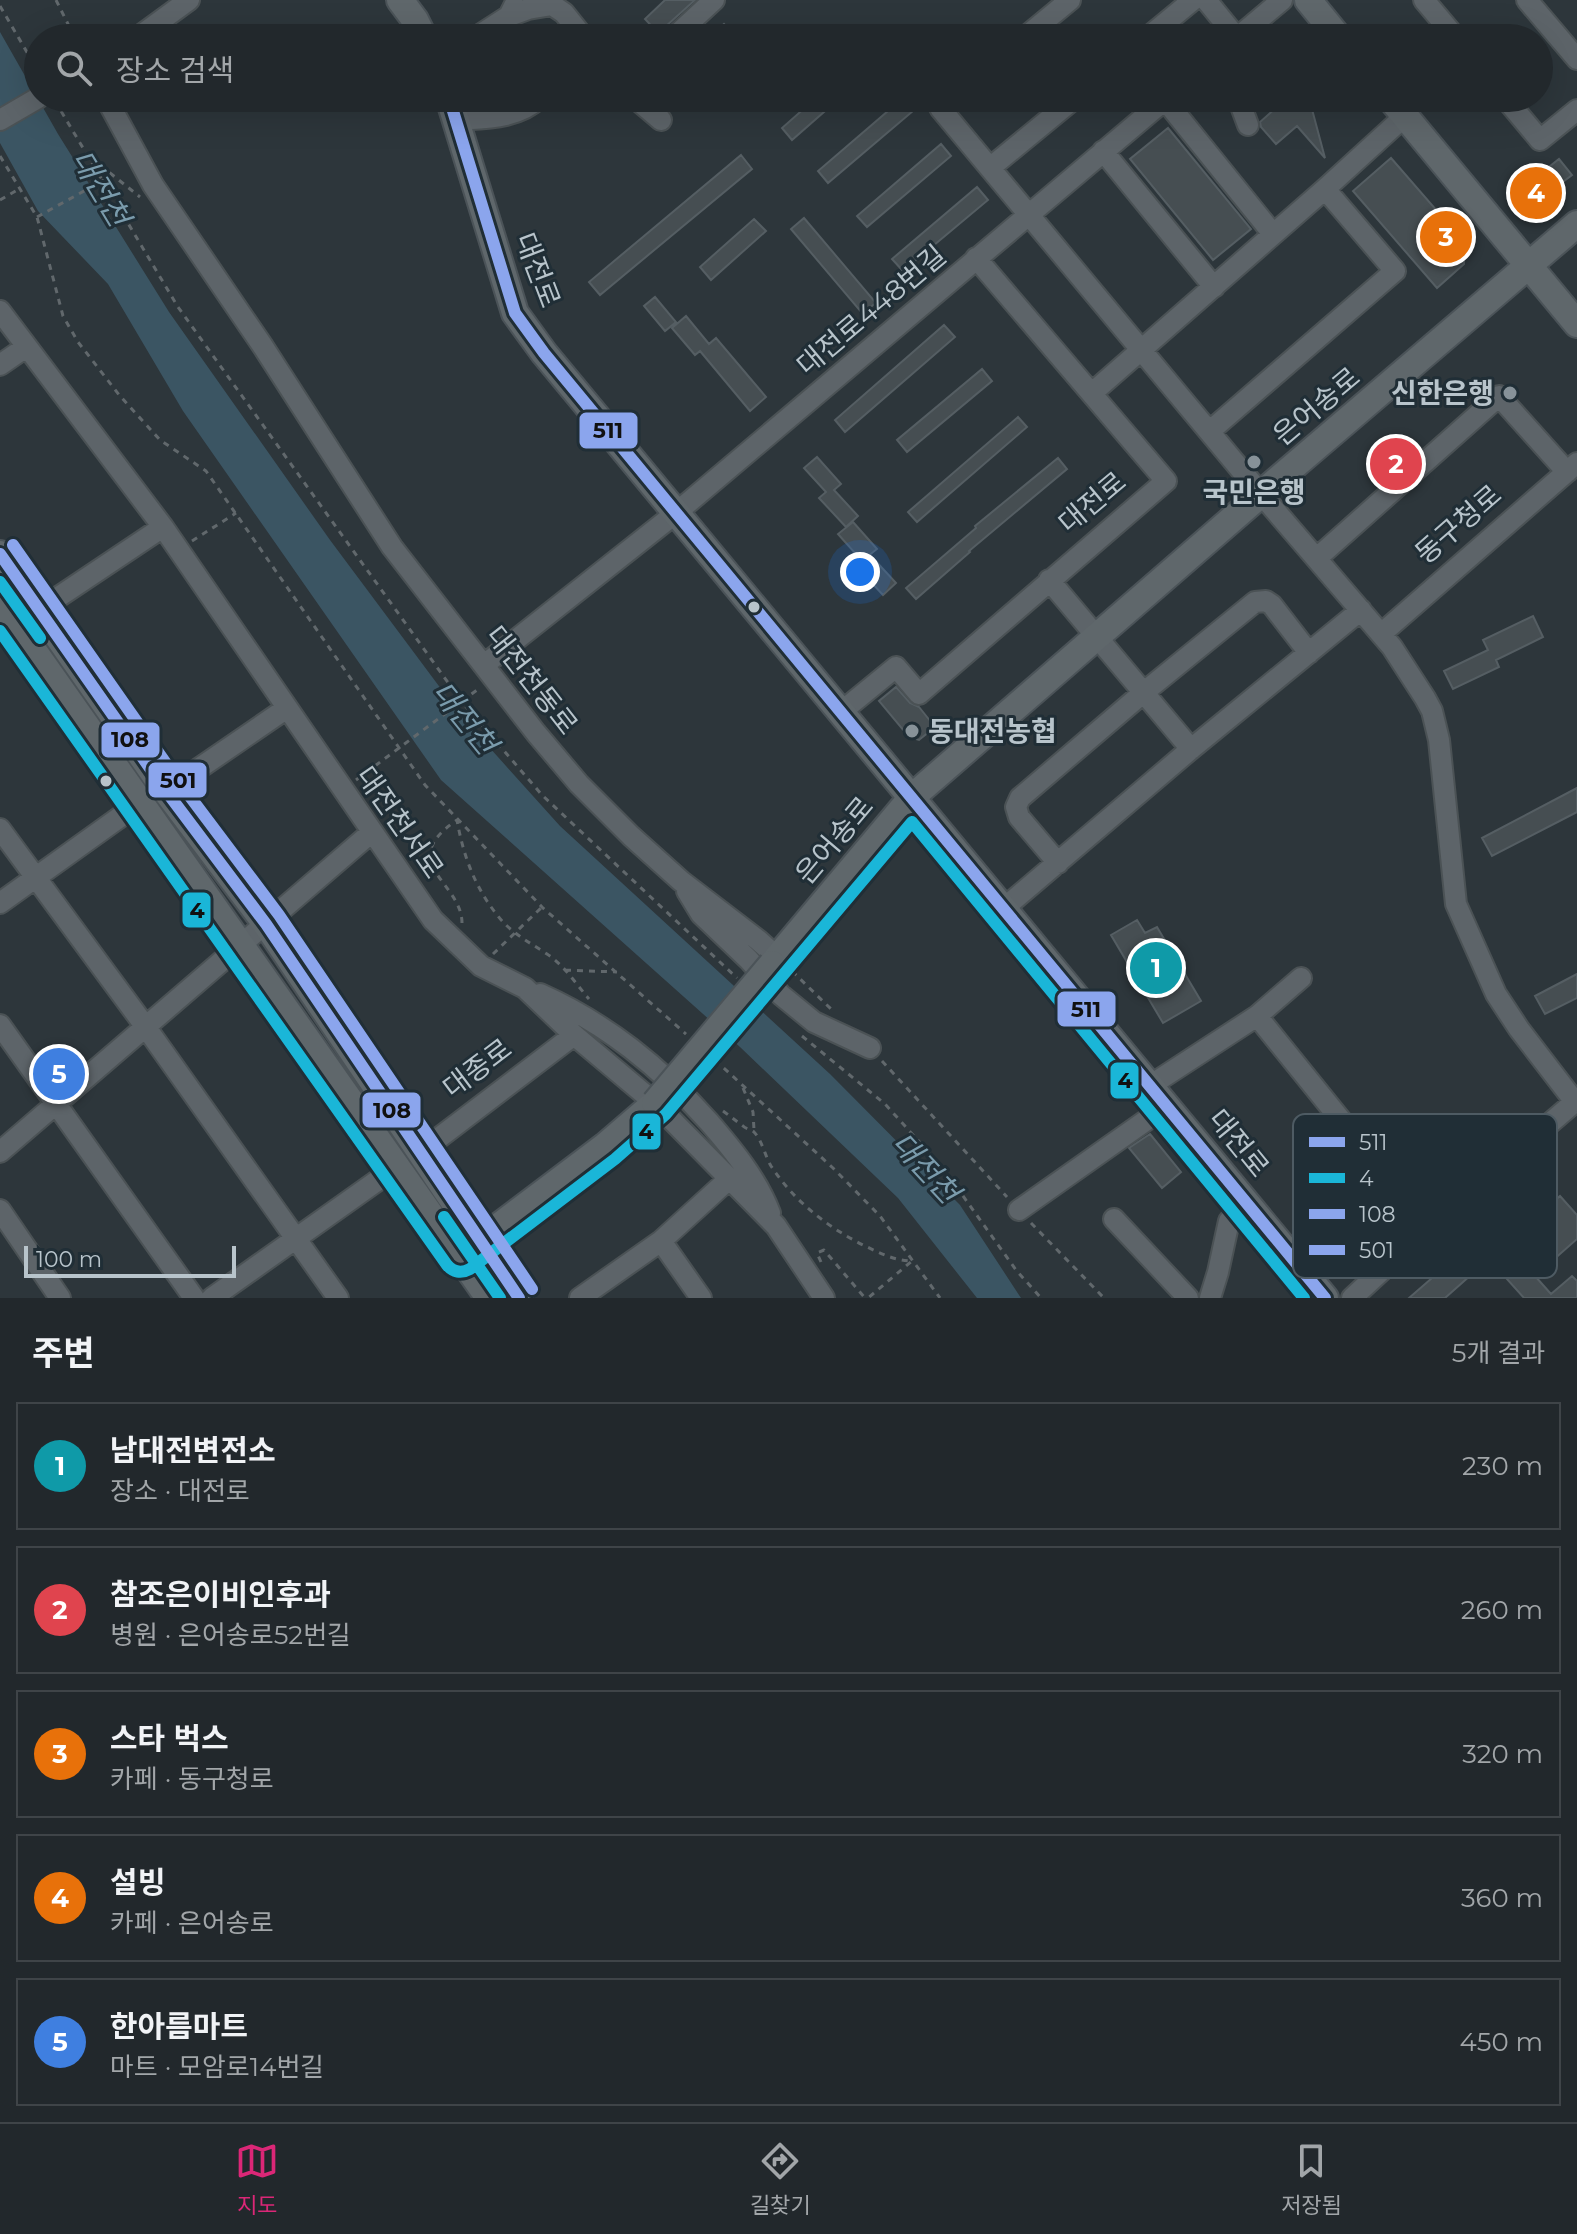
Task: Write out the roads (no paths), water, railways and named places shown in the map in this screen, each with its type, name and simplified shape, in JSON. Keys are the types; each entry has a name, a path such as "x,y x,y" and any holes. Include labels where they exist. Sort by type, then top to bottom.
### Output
{"main road":[{"path":"400,0 417,24"},
{"path":"1308,0 1328,24"},
{"name":"대전로","path":"454,112 515,313 544,353 1293,1259"},
{"path":"1403,112 1577,324"},
{"name":"은어송로","path":"655,1103 912,797 1577,224"},
{"path":"0,554 166,791 266,924 408,1160"},
{"path":"0,603 8,631 141,802 242,945 408,1160 470,1249 519,1298"},
{"path":"470,1249 605,1146 655,1103"},
{"path":"470,1249 489,1298"},
{"name":"대전로","path":"1308,1278 1325,1298"}],"street":[{"path":"156,24 189,0"},
{"path":"688,24 714,0"},
{"path":"1041,24 1070,0"},
{"path":"1164,24 1193,0"},
{"path":"1206,0 1226,24"},
{"path":"1254,24 1282,0"},
{"path":"1424,0 1444,24"},
{"path":"1527,0 1547,24"},
{"path":"493,24 513,8 552,5 573,24"},
{"path":"1553,31 1577,59"},
{"path":"0,120 24,106"},
{"path":"1517,112 1540,140 1577,110"},
{"name":"대전천동로","path":"114,112 153,185 262,345 392,547 485,675 579,784 631,836 681,881 758,940 775,961"},
{"path":"469,112 496,117 517,112"},
{"path":"652,112 661,120"},
{"path":"943,112 1381,634 1409,673 1432,711 1439,740 1456,904 1496,994 1519,1029 1576,1101 1557,1117"},
{"path":"991,167 1058,112"},
{"name":"대전로448번길","path":"676,513 1150,112"},
{"name":"대전로448번길","path":"1176,112 1273,234"},
{"path":"1243,112 1248,125"},
{"path":"1092,393 1325,189 1393,112"},
{"path":"1103,151 1214,287"},
{"path":"1210,431 1395,271 1325,189"},
{"name":"대전로","path":"841,712 896,667 919,694 1166,481 976,258"},
{"name":"대전천서로","path":"0,311 163,527 433,920 481,966 525,988 574,1035 655,1103 776,1226 824,1298"},
{"path":"0,365 26,347"},
{"path":"1317,558 1499,396 1572,467"},
{"name":"동구청로","path":"1381,634 1572,467"},
{"path":"485,675 676,513"},
{"path":"39,610 163,527"},
{"path":"1049,580 1191,749"},
{"path":"1058,863 1019,817 1016,807 1020,798 1143,693 1255,602 1266,601 1272,605 1309,653"},
{"path":"1003,909 1361,610"},
{"path":"166,791 287,708"},
{"path":"0,903 141,802"},
{"path":"0,829 145,1026 338,1298"},
{"path":"0,1152 372,832"},
{"path":"681,881 701,914 781,995 814,1022 870,1048"},
{"path":"1151,1085 1257,1016 1301,978"},
{"path":"525,988 601,1026 682,1091 733,1150 764,1198 776,1226"},
{"path":"1257,1016 1336,1114"},
{"path":"0,1025 194,1298"},
{"name":"대종로","path":"212,1298 408,1160 574,1035"},
{"path":"1019,1210 1168,1105"},
{"path":"580,1298 661,1241 729,1179"},
{"name":"대전로","path":"1210,1298 1229,1221 1247,1204"},
{"path":"0,1210 60,1298"},
{"path":"1114,1219 1188,1298"},
{"path":"661,1241 701,1298"},
{"path":"1352,1298 1374,1278"}],"water":[{"path":"0,32 24,74 24,112 45,112 169,312 330,540 462,717 560,826 830,1074 960,1205 1021,1298 977,1298 898,1198 740,1047 441,780 183,411 108,284 38,211 0,143"}],"place":[{"name":"설빙","path":"1536,193"},
{"name":"스타 벅스","path":"1446,237"},
{"name":"신한은행","path":"1510,393"},
{"name":"국민은행","path":"1254,462"},
{"name":"참조은이비인후과","path":"1396,464"},
{"name":"동대전농협","path":"912,731"},
{"name":"남대전변전소","path":"1156,968"},
{"name":"한아름마트","path":"59,1074"}],"water label":[{"name":"대전천","path":"100,188"},
{"name":"대전천","path":"464,718"},
{"name":"대전천","path":"925,1168"}]}
